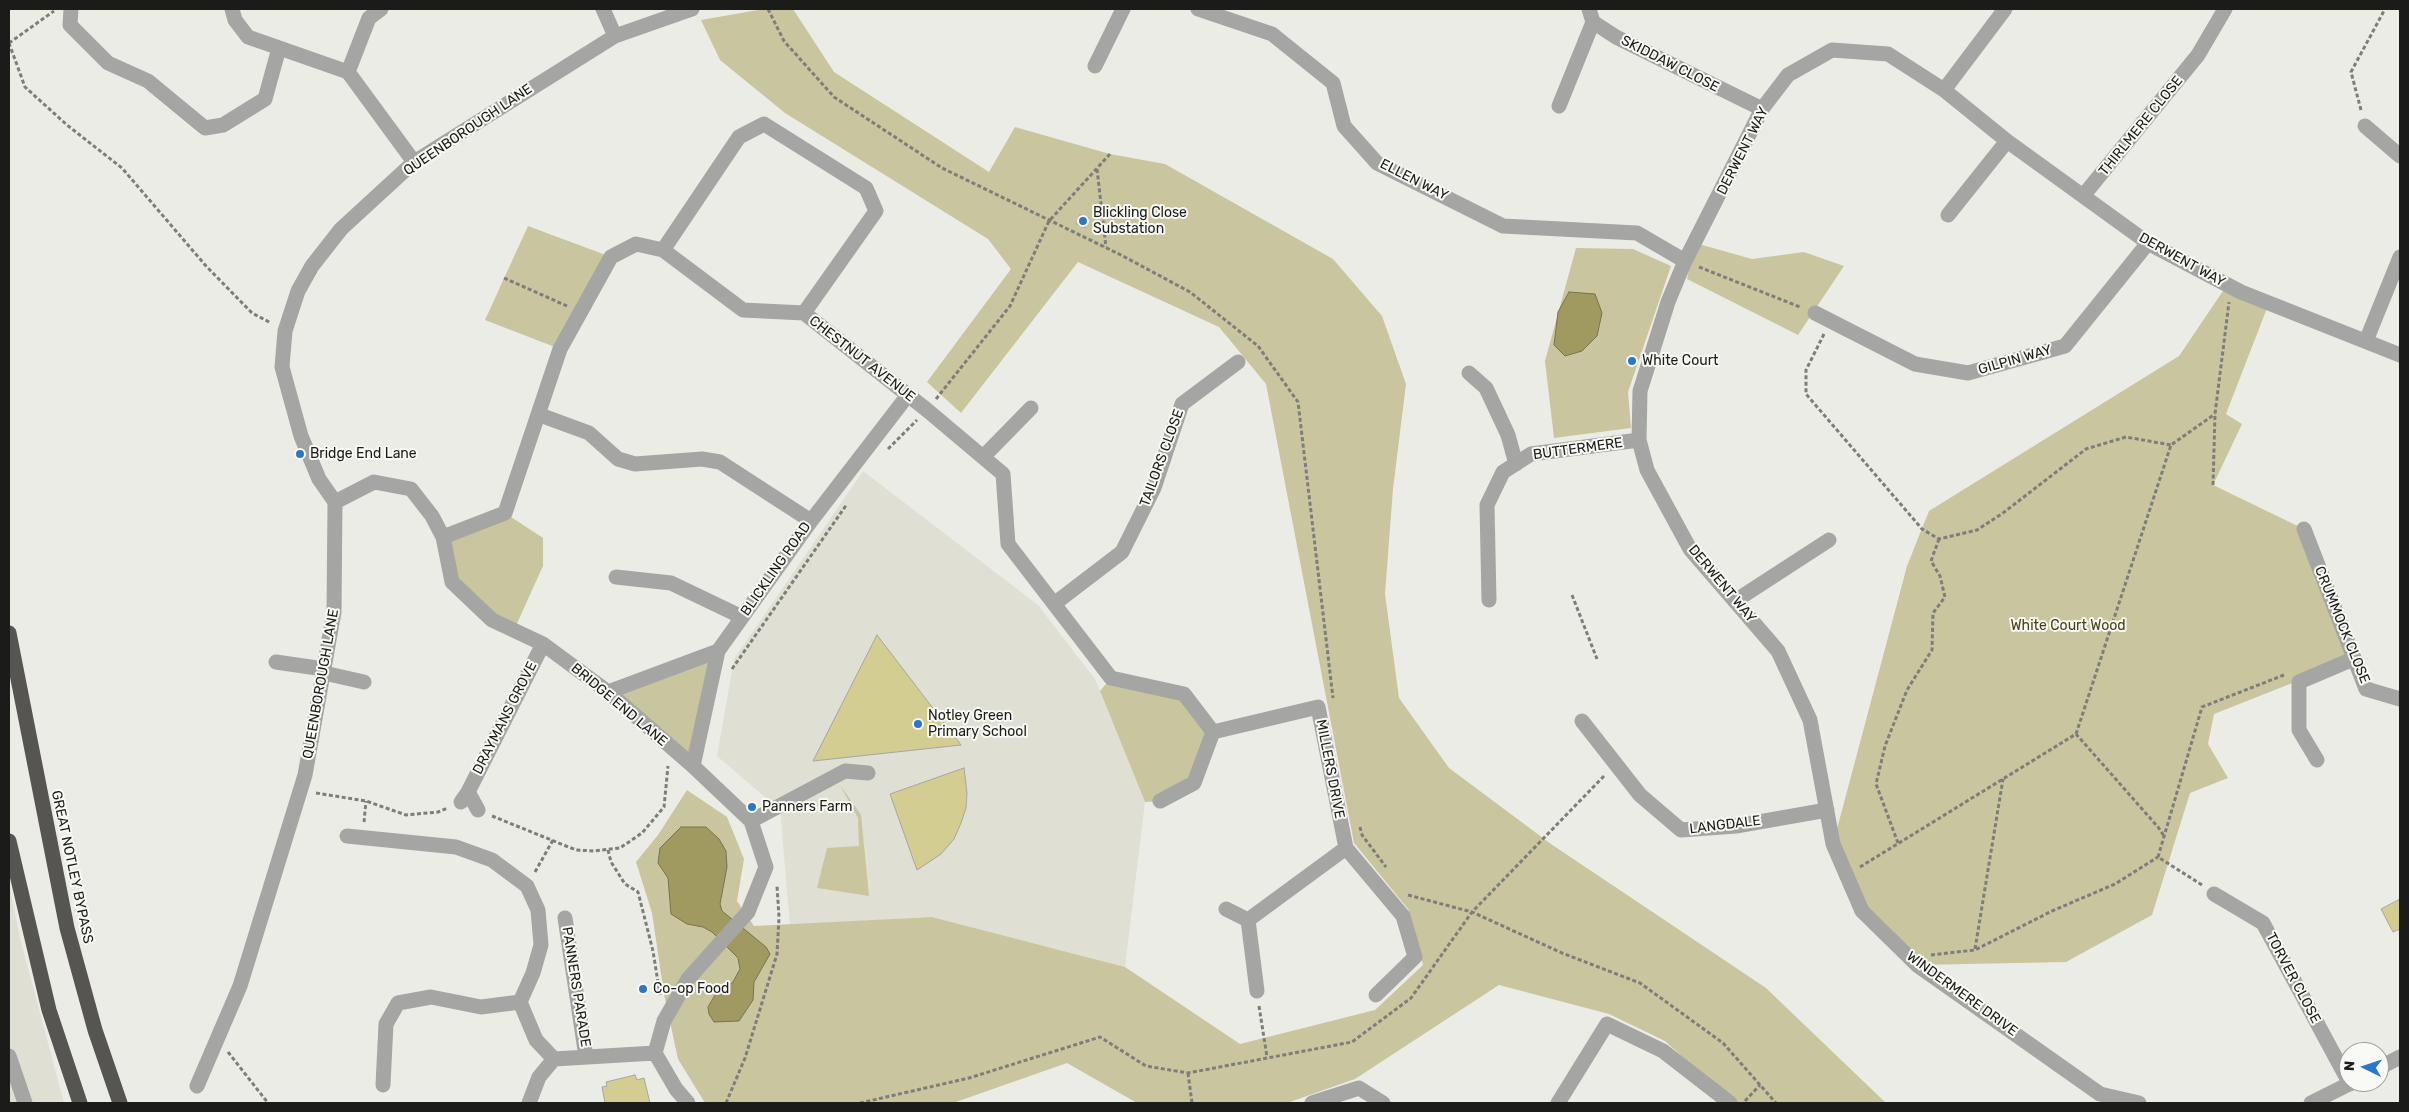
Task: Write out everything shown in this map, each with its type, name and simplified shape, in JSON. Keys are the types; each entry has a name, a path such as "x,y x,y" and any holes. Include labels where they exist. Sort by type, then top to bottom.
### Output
{"highway":[{"name":"GREAT NOTLEY BYPASS","path":"9,633 67,928 95,1030 120,1103"},
{"path":"9,841 49,1010 80,1103"}],"street":[{"path":"71,9 70,26 108,63 148,81 205,128 223,125 266,99 279,48"},
{"path":"232,9 235,20 248,37 348,72 414,162"},
{"path":"348,72 369,18 381,9"},
{"path":"603,9 615,36"},
{"name":"QUEENBOROUGH LANE","path":"197,1086 240,986 300,791 334,612 336,502 320,479 301,436 291,406 282,367 285,331 298,291 312,266 341,229 414,162 615,36 692,9"},
{"path":"1095,66 1123,9"},
{"name":"ELLEN WAY","path":"1198,9 1272,34 1333,83 1344,126 1377,163 1503,226 1637,233 1685,261"},
{"path":"1944,90 2005,9"},
{"name":"THIRLMERE CLOSE","path":"2083,196 2198,55 2225,9"},
{"path":"1559,106 1591,16"},
{"name":"SKIDDAW CLOSE","path":"1591,16 1616,37 1762,109"},
{"name":"DERWENT WAY","path":"1810,720 1778,651 1690,549 1648,470 1639,440 1640,391 1668,302 1685,261 1762,109 1788,75 1832,50 1888,54 1944,90 2007,141 2148,243 2231,287 2400,355"},
{"path":"664,250 739,137 764,124 866,188 876,211 804,313"},
{"path":"2365,126 2400,156"},
{"path":"1948,214 2007,141"},
{"name":"GILPIN WAY","path":"1815,313 1915,364 1968,373 2065,346 2148,243"},
{"name":"CHESTNUT AVENUE","path":"443,537 505,513 540,415 560,349 611,257 636,244 664,250 743,310 804,313 927,410 1003,474 1008,544 1111,678 1184,694 1213,732"},
{"path":"2366,341 2400,257"},
{"name":"TAILORS CLOSE","path":"1054,604 1122,552 1154,488 1182,404 1238,362"},
{"path":"1469,373 1486,388 1508,435 1516,464"},
{"name":"BLICKLING ROAD","path":"693,766 718,651 811,521 908,395"},
{"path":"983,457 1031,408"},
{"path":"540,415 589,433 618,459 635,464 702,459 720,462 811,521"},
{"name":"BUTTERMERE","path":"1489,600 1487,505 1503,472 1531,454 1639,440"},
{"name":"BRIDGE END LANE","path":"336,502 374,482 411,490 432,516 443,537 452,582 492,620 543,644 608,692 693,766 751,821 766,867 748,912 688,979 664,1020 654,1053"},
{"name":"CRUMMOCK CLOSE","path":"2304,529 2352,659 2366,689 2400,699"},
{"path":"1735,601 1829,540"},
{"path":"616,577 671,583 742,617"},
{"name":"DRAYMANS GROVE","path":"464,797 543,644"},
{"path":"608,692 718,651"},
{"path":"2317,760 2299,730 2299,682 2352,659"},
{"path":"276,662 324,671 364,682"},
{"name":"MILLERS DRIVE","path":"1213,732 1318,707 1346,848 1403,916 1415,957 1376,995"},
{"name":"WINDERMERE DRIVE","path":"1810,720 1833,844 1862,911 1910,958 2100,1094 2139,1103"},
{"name":"LANGDALE","path":"1582,721 1640,795 1681,830 1736,826 1826,810"},
{"path":"1160,801 1194,783 1213,732"},
{"path":"751,821 845,771 868,773"},
{"path":"464,797 478,810"},
{"path":"347,836 456,847 492,860 527,886 538,910 541,945 533,973 520,1002 536,1040 554,1059"},
{"path":"1248,920 1346,848"},
{"name":"TORVER CLOSE","path":"2214,894 2263,922 2339,1061"},
{"path":"1226,909 1248,920"},
{"name":"PANNERS PARADE","path":"565,918 586,1057"},
{"path":"1248,920 1257,991"},
{"path":"382,1086 386,1024 398,1003 431,997 481,1007 520,1002"},
{"path":"1558,1103 1607,1024 1663,1051 1730,1103"},
{"path":"529,1103 539,1077 554,1059 654,1053 676,1089 688,1103"},
{"path":"9,1056 25,1103"},
{"path":"1312,1103 1359,1088 1384,1103"},
{"path":"2311,1103 2339,1089"}],"path":[{"path":"57,9 9,43 25,87 67,125 122,168 206,266 252,313 285,331"},
{"path":"2365,126 2351,72 2385,9"},
{"path":"883,454 927,410 1010,306 1049,221 1110,154"},
{"path":"1097,169 1106,248"},
{"path":"1685,261 1815,313"},
{"path":"504,278 580,312"},
{"path":"2213,485 2215,414 2231,287"},
{"path":"1830,321 1806,370 1806,394 1922,528 1939,538 1977,530 2003,513 2086,449 2126,437 2171,445"},
{"path":"1846,875 2076,734 2171,445 2215,414"},
{"path":"730,673 738,657 848,502"},
{"path":"1898,843 1876,784 1885,746 1907,690 1932,650 1933,613 1945,597 1940,576 1932,561 1939,538"},
{"path":"1572,595 1597,659"},
{"path":"1910,958 1975,950 2052,911 2115,884 2158,857 2202,707 2297,669 2310,677"},
{"path":"2076,734 2164,836"},
{"path":"478,810 576,850 594,852 620,848 642,833 664,807 668,766 665,743"},
{"path":"860,1103 969,1078 1100,1037 1146,1066 1188,1073 1352,1042 1411,998 1472,912 1616,764"},
{"path":"1975,950 2003,779"},
{"path":"300,791 366,801 406,815 438,812 464,797"},
{"path":"527,886 553,840"},
{"path":"608,850 611,862 625,884 638,892 653,951 660,996"},
{"path":"2158,857 2169,862 2214,894"},
{"path":"726,1103 745,1058 777,954 779,917 777,882"},
{"path":"1472,912 1562,953 1640,983 1723,1043 1776,1103"},
{"path":"1257,991 1267,1057"},
{"path":"218,1039 268,1103"},
{"path":"1188,1073 1192,1103"},
{"path":"1742,1103 1760,1085"}],"shaded area":[{"path":"1569,292 1595,294 1602,313 1597,336 1582,351 1565,356 1554,345 1558,312"},
{"name":"Notley Green Primary School","path":"863,471 1038,605 1095,679 1145,802 1125,967 932,917 790,925 780,810 717,756 734,659"},
{"path":"681,827 706,827 719,839 726,851 727,867 720,904 722,911 766,947 770,954 754,982 753,1000 739,1021 714,1022 709,1014 708,1007 715,995 733,982 740,969 738,958 712,932 703,927 687,924 671,914 668,878 658,863 660,848"},
{"path":"9,883 20,938 64,1103 9,1103"}],"green space":[{"path":"764,9 793,9 834,72 989,172 1015,127 1110,154 1165,164 1333,259 1382,316 1406,384 1393,489 1385,594 1399,698 1449,768 1551,844 1766,988 1886,1103 1734,1103 1665,1041 1609,1014 1499,985 1355,1079 1287,1103 1137,1103 1067,1063 953,1103 705,1103 678,1059 664,994 652,913 636,862 658,835 687,790 727,817 744,859 737,901 754,926 932,917 1125,967 1240,1044 1375,1010 1423,965 1408,909 1354,843 1266,384 1219,327 1078,262 961,413 927,382 1011,269 988,239 785,113 720,60 701,20"},
{"path":"528,226 611,257 560,349 485,320"},
{"path":"1695,243 1752,259 1804,252 1844,266 1798,335 1687,279"},
{"path":"1576,248 1633,249 1671,266 1628,392 1631,428 1554,438 1545,361"},
{"name":"White Court Wood","path":"2227,285 2269,303 2226,414 2242,424 2213,485 2304,529 2353,659 2214,714 2208,744 2228,778 2190,793 2152,915 2066,962 1917,965 1862,911 1833,844 1907,566 1929,511 2179,356"},
{"path":"505,513 543,538 543,566 514,630 452,582 443,537"},
{"path":"718,651 693,766 608,692"},
{"path":"1111,678 1184,694 1213,732 1194,783 1160,801 1145,802 1100,691"},
{"path":"840,785 861,815 869,896 817,888 827,848 859,846 858,818"}],"building":[{"name":"Blickling Close Substation","path":"1080,215 1089,218 1085,228 1076,224"},
{"path":"877,635 961,745 813,761"},
{"path":"964,768 967,793 966,808 954,839 941,854 917,870 890,794"},
{"path":"2400,899 2400,929 2393,932 2381,909"},
{"path":"635,1075 637,1080 644,1078 650,1103 605,1103 602,1087 607,1086 606,1082"}],"place":[{"name":"Blickling Close Substation","path":"1083,221"},
{"name":"White Court","path":"1632,361"},
{"name":"Bridge End Lane","path":"300,454"},
{"name":"Notley Green Primary School","path":"918,724"},
{"name":"Panners Farm","path":"752,807"},
{"name":"Co-op Food","path":"643,989"}]}
